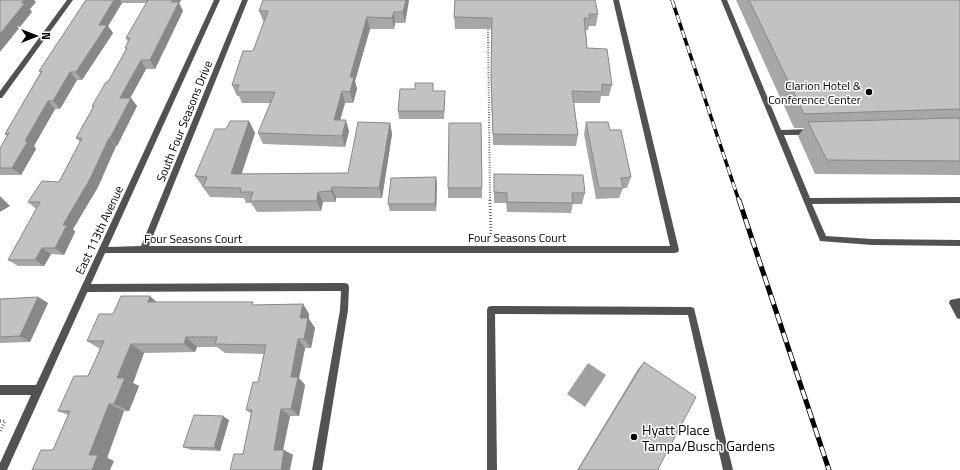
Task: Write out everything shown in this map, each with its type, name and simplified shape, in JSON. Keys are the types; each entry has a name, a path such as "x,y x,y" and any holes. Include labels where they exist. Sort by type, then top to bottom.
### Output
{"street":[{"path":"0,96 70,0"},
{"name":"East 113th Avenue","path":"2,470 217,0"},
{"name":"South Four Seasons Drive","path":"144,250 245,0"},
{"name":"Four Seasons Court","path":"103,250 491,248 675,250 616,0"},
{"path":"724,0 823,239 872,242 960,243"},
{"path":"779,133 818,132"},
{"path":"808,201 960,200"},
{"path":"86,288 346,287 344,310 317,470"},
{"path":"957,303 960,315"},
{"path":"492,470 491,310 692,311 728,470"},
{"path":"0,390 39,390"}],"path":[{"path":"488,20 491,248"},
{"path":"0,421 5,421 0,432"}],"shaded area":[{"path":"588,363 606,375 585,407 567,394"}],"building":[{"path":"0,0 24,0 21,3 25,3 0,34"},
{"path":"86,0 114,0 99,25 107,25 76,72 70,72 53,101 48,101 25,141 28,141 12,168 0,168 0,148 9,133 5,134 42,71 39,71"},
{"path":"148,0 173,0 171,2 179,2 150,60 141,60 120,98 131,98 109,138 90,179 63,225 67,225 55,248 42,248 35,260 8,260 40,202 28,202 42,181 59,182 82,138 76,138 94,106 92,106 106,82 108,82 127,48 125,48 130,38 126,38"},
{"path":"263,0 406,0 403,12 394,12 392,18 367,17 350,77 354,77 350,92 342,91 334,120 346,120 342,136 258,133 275,92 237,92 239,85 232,85 243,51 253,51 268,11 259,11"},
{"path":"455,0 595,0 598,14 589,14 590,18 584,18 587,48 607,49 612,85 602,84 602,92 572,91 578,135 493,134 491,78 492,18 454,17"},
{"name":"Clarion Hotel & Conference Center","path":"749,0 960,0 960,110 804,114"},
{"path":"415,83 433,83 433,91 445,91 444,111 398,111 400,89 415,89"},
{"path":"960,119 960,161 827,160 808,122"},
{"path":"230,121 249,121 231,174 348,173 358,122 390,123 379,188 332,187 331,191 318,192 317,201 250,201 253,192 240,192 241,188 203,187 207,177 195,176 215,129 226,129"},
{"path":"586,122 608,122 610,130 621,130 631,177 621,178 623,188 599,188"},
{"path":"449,123 481,123 482,188 448,188"},
{"path":"494,174 583,175 585,193 572,193 573,203 507,202 507,193 494,192"},
{"path":"436,177 435,204 388,204 391,178"},
{"path":"121,296 150,296 148,302 253,302 252,305 303,304 300,318 308,318 304,339 298,339 291,377 298,377 291,409 281,409 274,450 284,450 281,470 230,470 234,454 243,454 252,410 246,410 253,382 258,382 266,345 215,344 217,337 186,337 184,344 131,344 117,378 125,378 114,404 109,404 89,455 98,455 92,470 32,470 41,450 53,450 70,411 58,411 74,376 88,376 104,341 87,341 99,314 113,314"},
{"path":"38,297 20,336 0,337 0,299"},
{"name":"Hyatt Place Tampa/Busch Gardens","path":"644,362 696,397 658,469 659,470 578,470"},
{"path":"194,415 223,416 214,448 183,447"}],"railway":[{"path":"672,0 739,201"},
{"path":"739,200 829,470"}],"place":[{"name":"Clarion Hotel & Conference Center","path":"869,92"},
{"name":"Hyatt Place Tampa/Busch Gardens","path":"634,437"}]}
